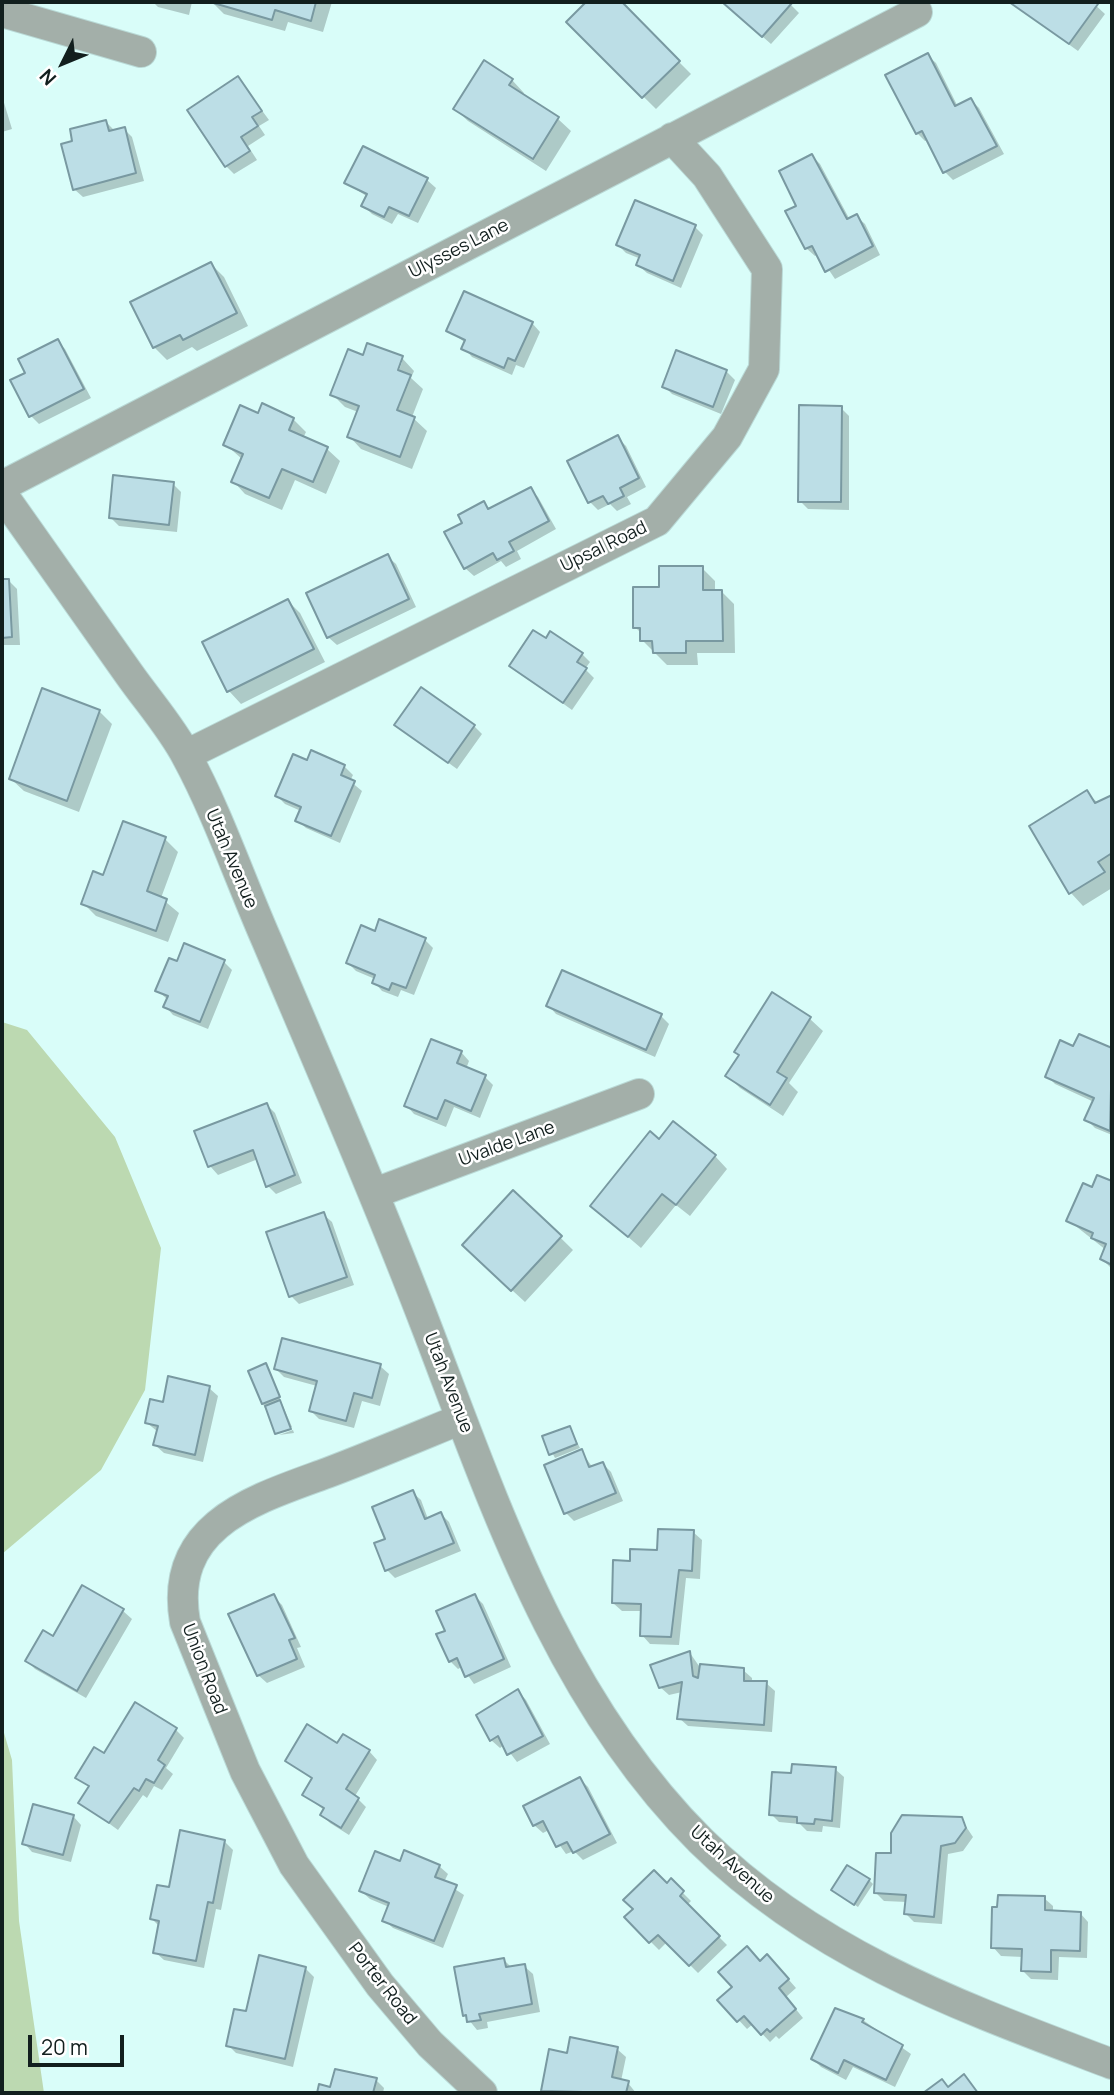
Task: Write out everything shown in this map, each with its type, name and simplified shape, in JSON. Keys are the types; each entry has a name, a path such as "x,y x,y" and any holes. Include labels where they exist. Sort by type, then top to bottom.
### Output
{"street":[{"path":"2,12 141,52"},
{"name":"Ulysses Lane","path":"2,486 917,12"},
{"name":"Upsal Road","path":"186,755 657,521 727,437 764,369 767,269 707,176 672,138"},
{"name":"Utah Avenue","path":"2,494 186,755 375,1193 461,1419 561,1651 621,1746 698,1838 761,1894 852,1954 966,2008 1112,2064"},
{"name":"Uvalde Lane","path":"375,1193 639,1094"},
{"name":"Union Road","path":"295,1865 245,1771 185,1622 182,1592 187,1566 202,1539 212,1528 249,1503 461,1419"},
{"name":"Porter Road","path":"295,1865 380,1984 430,2044 482,2093"}],"green space":[{"path":"2,1022 27,1030 115,1137 161,1248 145,1390 101,1470 2,1554"},
{"path":"2,1726 12,1760 19,1921 44,2093 2,2093"}],"building":[{"path":"210,2 316,2 311,21 275,10 272,20"},
{"path":"586,2 622,2 680,61 642,98 566,22"},
{"path":"722,2 791,2 792,3 762,37"},
{"path":"1009,2 1095,2 1098,4 1069,44"},
{"path":"928,53 955,106 971,98 997,146 943,173 922,131 916,134 885,75"},
{"path":"484,60 513,79 509,85 559,117 533,159 453,109"},
{"path":"238,76 262,111 252,117 258,126 241,137 250,151 225,167 187,110"},
{"path":"106,120 109,131 125,127 136,173 73,190 61,144 72,141 70,129"},
{"path":"363,146 428,178 409,216 389,207 384,217 361,206 367,194 344,183"},
{"path":"812,154 847,219 857,214 873,246 825,272 812,246 805,249 785,211 796,206 779,171"},
{"path":"635,200 696,225 673,281 636,265 640,255 616,245"},
{"path":"211,262 237,313 183,340 180,335 153,348 130,302"},
{"path":"464,291 533,322 515,361 508,358 504,368 461,349 465,340 446,331"},
{"path":"58,339 84,389 29,417 10,380 25,373 18,359"},
{"path":"367,343 403,356 398,370 411,375 397,410 415,417 400,457 347,437 359,406 330,395 348,349 363,355"},
{"path":"676,350 727,370 713,407 662,387"},
{"path":"262,403 294,418 289,430 328,447 313,482 282,469 269,498 231,482 243,454 223,445 240,405 258,413"},
{"path":"799,405 842,406 841,502 798,502"},
{"path":"618,435 639,478 620,488 624,496 608,504 603,496 588,503 567,461"},
{"path":"113,475 174,482 169,525 109,518"},
{"path":"531,487 549,521 509,542 514,551 497,560 493,553 464,569 444,532 462,523 458,515 484,501 488,509"},
{"path":"388,554 409,599 327,638 306,593"},
{"path":"659,566 703,566 703,590 722,590 723,641 686,641 686,653 653,653 652,641 640,641 640,628 633,628 633,587 659,587"},
{"path":"2,579 9,579 12,637 2,638"},
{"path":"288,599 314,649 227,692 202,642"},
{"path":"533,630 546,638 550,631 583,653 577,662 587,668 563,703 509,666"},
{"path":"421,687 475,725 448,763 394,725"},
{"path":"42,688 100,710 67,801 9,779"},
{"path":"311,750 345,765 341,775 355,781 331,836 295,821 301,807 275,796 293,754 307,760"},
{"path":"1087,790 1095,803 1112,795 1112,853 1098,862 1105,872 1069,894 1029,826"},
{"path":"123,821 166,837 147,891 167,899 156,931 81,904 93,871 103,875"},
{"path":"379,919 426,938 406,988 392,983 389,990 372,983 375,975 346,963 361,925 375,931"},
{"path":"184,943 225,960 200,1022 163,1007 168,996 155,991 169,958 177,961"},
{"path":"562,970 662,1014 646,1050 546,1006"},
{"path":"772,992 811,1017 777,1072 787,1078 770,1105 725,1076 739,1055 734,1052"},
{"path":"1079,1034 1112,1048 1110,1131 1084,1120 1094,1098 1045,1077 1060,1040 1073,1046"},
{"path":"431,1039 462,1051 457,1063 486,1075 471,1111 445,1100 437,1119 404,1106"},
{"path":"267,1103 295,1175 266,1187 253,1150 208,1167 194,1131"},
{"path":"673,1121 716,1155 676,1205 662,1194 628,1237 590,1206 650,1131 659,1139"},
{"path":"1097,1175 1112,1181 1112,1265 1100,1259 1106,1244 1091,1238 1093,1233 1066,1221 1083,1183 1092,1187"},
{"path":"513,1190 562,1236 511,1291 462,1245"},
{"path":"324,1212 347,1277 289,1297 266,1232"},
{"path":"282,1338 381,1364 372,1398 354,1393 346,1421 309,1411 317,1381 274,1369"},
{"path":"266,1363 280,1397 262,1404 248,1371"},
{"path":"168,1376 210,1386 195,1455 153,1445 158,1426 145,1423 150,1399 163,1402"},
{"path":"280,1400 291,1429 275,1434 265,1406"},
{"path":"570,1426 577,1444 549,1455 542,1436"},
{"path":"582,1449 589,1467 603,1462 616,1493 564,1514 544,1465"},
{"path":"413,1490 425,1519 441,1512 454,1543 385,1571 374,1543 385,1539 372,1507"},
{"path":"658,1529 694,1530 692,1571 679,1570 671,1637 640,1636 641,1604 612,1603 613,1560 630,1561 630,1549 657,1550"},
{"path":"82,1585 124,1609 77,1691 25,1661 43,1630 53,1636"},
{"path":"274,1594 295,1638 289,1640 297,1659 257,1676 228,1614"},
{"path":"475,1594 504,1659 465,1677 457,1658 449,1662 436,1634 445,1631 436,1611"},
{"path":"690,1651 693,1676 698,1678 700,1664 744,1668 744,1681 767,1681 764,1725 677,1719 682,1682 659,1688 650,1665"},
{"path":"518,1689 543,1736 507,1755 498,1736 490,1741 476,1715"},
{"path":"135,1702 177,1728 158,1760 165,1765 154,1783 146,1779 139,1791 134,1788 109,1823 78,1803 89,1786 75,1778 94,1747 104,1753"},
{"path":"307,1724 337,1743 343,1734 370,1750 346,1789 359,1798 341,1828 320,1815 324,1808 302,1795 312,1778 285,1761"},
{"path":"792,1764 836,1767 832,1821 815,1819 814,1824 797,1823 797,1817 769,1815 772,1772 791,1773"},
{"path":"580,1777 610,1834 573,1853 567,1842 556,1847 543,1821 533,1826 523,1806"},
{"path":"33,1804 74,1815 63,1855 22,1844"},
{"path":"902,1815 962,1817 966,1828 955,1843 941,1846 934,1917 904,1914 906,1895 874,1893 876,1853 891,1853 891,1833"},
{"path":"180,1830 225,1840 213,1903 208,1902 196,1961 153,1953 159,1921 150,1919 157,1885 169,1887"},
{"path":"404,1850 440,1865 435,1877 457,1885 434,1941 382,1921 389,1903 359,1891 375,1851 400,1861"},
{"path":"847,1865 870,1879 854,1905 831,1890"},
{"path":"654,1870 667,1883 671,1878 684,1891 680,1896 720,1936 689,1966 658,1935 649,1943 624,1917 633,1909 623,1900"},
{"path":"998,1895 1045,1896 1045,1910 1081,1912 1080,1951 1051,1950 1051,1972 1021,1971 1022,1949 991,1948 992,1907 997,1907"},
{"path":"747,1946 760,1961 767,1954 789,1979 779,1988 796,2009 770,2032 767,2029 761,2035 744,2016 737,2022 717,2000 732,1987 718,1972"},
{"path":"259,1955 306,1967 285,2059 226,2046 234,2009 246,2011"},
{"path":"504,1958 506,1967 525,1964 532,2004 479,2014 481,2020 467,2022 466,2015 463,2016 454,1967"},
{"path":"835,2008 864,2019 862,2022 903,2045 886,2080 844,2060 838,2073 811,2059"},
{"path":"570,2037 618,2047 612,2077 629,2081 626,2093 541,2091 549,2049 567,2053"},
{"path":"335,2069 377,2078 373,2093 317,2093 319,2084 330,2087"},
{"path":"964,2074 978,2093 923,2093 942,2079 948,2087"}]}
